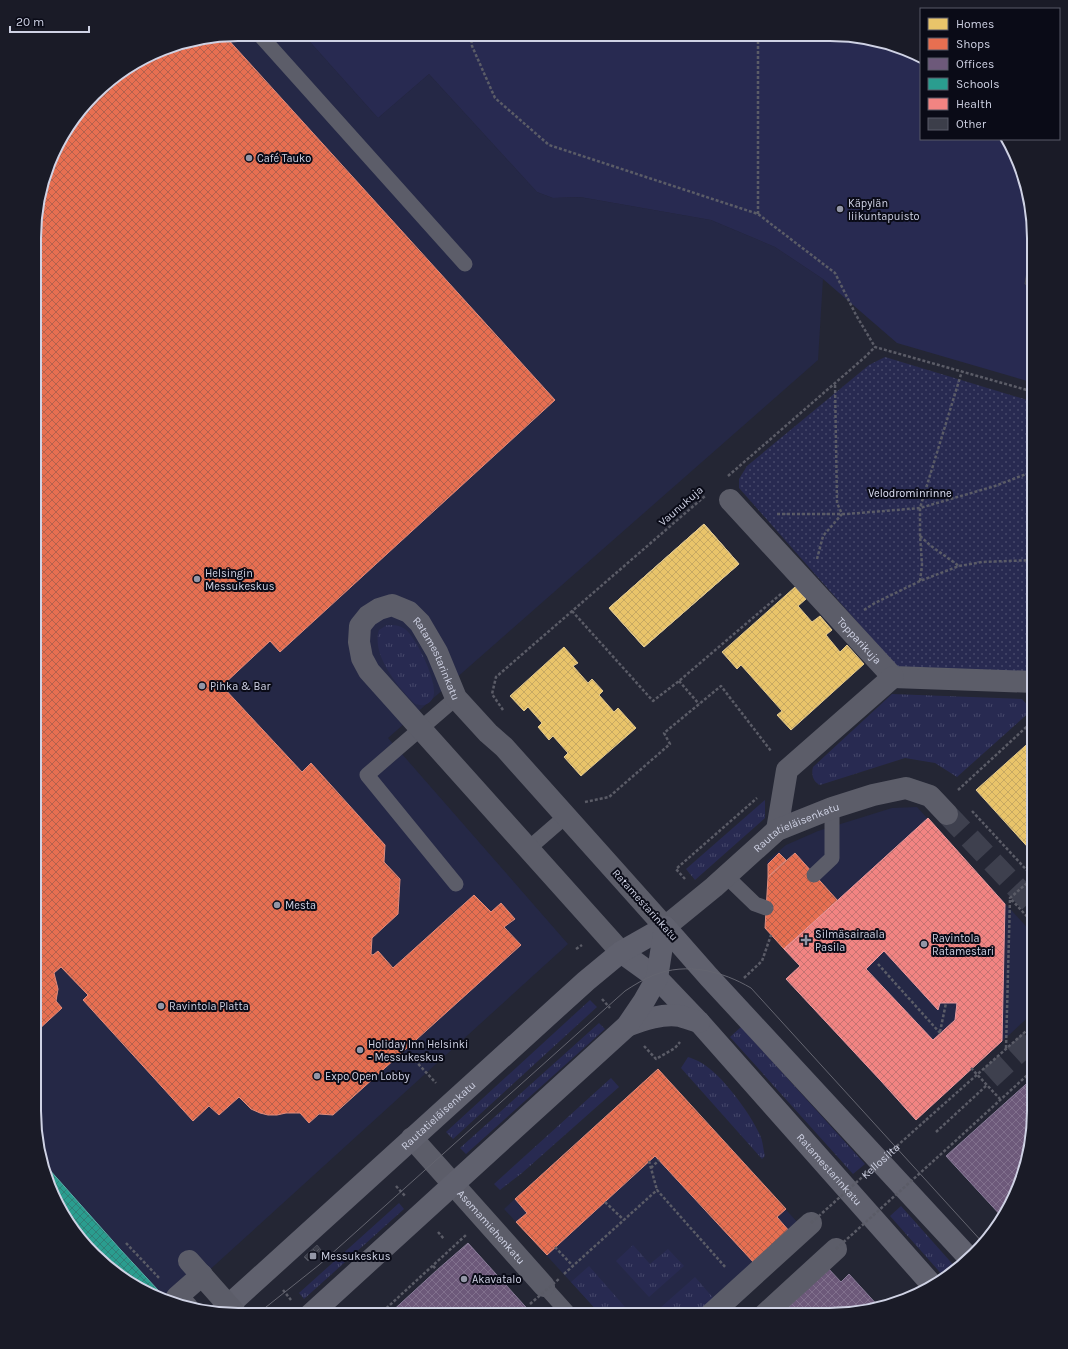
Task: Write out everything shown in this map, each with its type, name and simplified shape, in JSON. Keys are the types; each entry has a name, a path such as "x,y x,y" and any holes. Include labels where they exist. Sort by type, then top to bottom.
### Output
{"street":[{"name":"Topparikuja","path":"721,491 893,677"},
{"name":"Ratamestarinkatu","path":"929,1281 699,1022 657,978 621,952 369,671 362,658 359,642 360,626 368,616 379,609 392,605 408,612 420,623 437,652 456,698 504,747 709,977 965,1254"},
{"path":"777,830 788,770 893,677 1027,682"},
{"name":"Rautatieläisenkatu","path":"226,1308 577,989 621,952 665,927 726,876 777,830 832,808 873,795 906,788 930,796 947,814"},
{"path":"317,1308 627,1026 657,978 665,927"},
{"path":"627,1026 659,1016 679,1016 699,1022"},
{"name":"Asemamiehenkatu","path":"412,1138 453,1184 556,1282"},
{"path":"717,1308 811,1223"},
{"path":"772,1308 836,1249"},
{"path":"183,1300 196,1268 232,1308"}],"lane":[{"path":"265,41 464,264"},
{"path":"456,698 367,775 456,884"},
{"path":"814,875 832,858 832,808"},
{"path":"528,849 566,816"},
{"path":"726,876 755,904 766,908"},
{"name":"Asemamiehenkatu","path":"556,1282 567,1308"}],"path":[{"path":"472,41 472,46 495,98 549,145 758,214 835,273 856,315 875,347 1027,390"},
{"path":"758,41 758,214"},
{"name":"Vaunukuja","path":"506,716 492,694 496,677 572,611 721,491 875,347"},
{"path":"920,581 922,565 920,508 962,371"},
{"path":"835,383 837,503 842,514"},
{"path":"748,520 777,514 842,514 920,508 995,486 1027,474"},
{"path":"572,611 653,701 807,584 816,561 823,536 842,514"},
{"path":"920,535 931,546 959,566"},
{"path":"844,624 875,603 920,581 959,566 982,562 1027,560"},
{"path":"679,681 699,704"},
{"path":"609,797 670,744 664,733 721,686 773,754 788,770"},
{"path":"955,792 1027,726"},
{"path":"688,882 676,869 758,796"},
{"path":"971,810 1027,870"},
{"path":"1006,1048 1010,898 1027,884"},
{"path":"1010,898 1027,916"},
{"path":"762,961 771,935"},
{"path":"878,964 940,1033 946,1003"},
{"name":"Kellosilta","path":"811,1223 1027,1030"},
{"path":"408,1053 436,1084"},
{"path":"972,1068 1000,1099"},
{"path":"836,1249 1027,1075"},
{"path":"936,1132 986,1085"},
{"path":"651,1168 659,1160"},
{"path":"649,1161 657,1190 742,1285"},
{"path":"530,1304 657,1190"},
{"path":"605,1202 624,1220"},
{"path":"387,1308 468,1234"},
{"path":"126,1243 179,1299"},
{"path":"555,1247 573,1266"},
{"path":"433,1266 438,1270"}],"shaded area":[{"name":"Helsingin Messukeskus","path":"225,41 309,41 378,118 429,74 537,192 553,198 580,197 711,220 775,247 823,279 818,360 388,738 568,944 178,1299 140,1282 108,1259 82,1231 61,1198 51,1174 41,1124 41,225 51,175 61,151 74,129 90,108 108,90 129,74 151,61 175,51"},
{"path":"917,807 1027,927 1027,1018 916,1120 786,979 800,966 765,928 768,877 767,861 786,845 818,831 892,808"},
{"path":"658,1069 799,1224 707,1308 595,1308 504,1209"}],"green space":[{"name":"Käpylän liikuntapuisto","path":"309,41 843,41 893,51 920,63 920,140 1001,140 1017,175 1027,225 1027,381 897,343 823,279 775,247 711,220 580,197 553,198 537,192 429,74 378,118"},
{"name":"Velodrominrinne","path":"885,357 1027,400 1027,672 897,667 739,488 739,479 747,466 869,365"},
{"path":"387,625 405,629 420,649 434,686 432,700 427,704 421,705 414,703 394,679 382,660 378,640 379,630"},
{"path":"892,694 1022,699 1027,704 1027,714 957,777 935,763 905,758 820,785 813,778 813,767"},
{"path":"765,800 765,818 695,880 686,869"},
{"path":"590,1000 597,1007 453,1139 446,1132"},
{"path":"599,1023 605,1029 466,1154 460,1148"},
{"path":"741,1027 865,1164 853,1174 730,1037"},
{"path":"688,1057 700,1062 717,1075 742,1105 761,1137 765,1156 762,1159 681,1068"},
{"path":"611,1078 619,1087 522,1173 500,1190 494,1184"},
{"path":"399,1203 404,1209 304,1299 299,1293"},
{"path":"901,1206 953,1265 941,1274 890,1216"},
{"path":"633,1245 650,1264 668,1249 684,1266 649,1297 616,1261"},
{"path":"589,1266 626,1308 595,1308 571,1282"},
{"path":"695,1277 715,1300 706,1308 660,1308"}],"building: Homes":[{"path":"704,524 739,564 644,647 609,608"},
{"path":"704,524 739,564 644,647 609,608"},
{"path":"795,587 806,599 798,606 812,622 820,616 832,630 826,635 840,652 847,645 864,664 791,730 777,715 782,711 741,665 737,669 722,652"},
{"path":"564,647 578,663 573,666 588,683 592,679 603,691 599,695 614,712 618,708 636,728 581,776 564,757 568,753 553,736 549,740 538,727 542,723 528,707 524,711 510,696"},
{"path":"1027,744 1027,846 976,790"}],"building: Shops":[{"name":"Helsingin Messukeskus","path":"230,41 555,400 280,652 270,641 222,686 302,772 311,763 385,845 384,862 400,879 398,914 372,938 371,954 373,955 378,951 393,968 474,895 491,912 501,903 515,919 504,927 521,945 333,1115 319,1114 309,1123 300,1113 268,1115 260,1113 251,1109 239,1097 219,1115 209,1106 193,1121 83,1000 88,995 61,967 54,973 58,989 56,1001 62,1008 41,1027 41,225 45,200 51,175 67,140 90,108 108,90 140,67 175,51 200,45"},
{"path":"779,853 786,860 768,877 768,864"},
{"path":"795,853 838,901 784,949 765,928 768,877"},
{"path":"658,1069 786,1209 777,1217 790,1232 755,1264 655,1156 547,1255 516,1222 527,1213 515,1199"}],"building: Offices":[{"path":"1027,1083 1027,1124 1023,1149 1017,1174 1007,1198 998,1213 946,1156"},
{"name":"Akavatalo","path":"468,1243 527,1308 396,1308"},
{"path":"827,1267 841,1282 849,1274 875,1302 843,1308 783,1308"}],"building: Schools":[{"path":"50,1170 159,1291 140,1282 118,1267 90,1241 67,1209"}],"building: Health":[{"path":"928,818 1005,904 1002,1041 916,1120 786,979 800,966 784,949","holes":["884,951 938,1010 940,1003 957,1003 955,1020 933,1040 866,969"]}],"building: Other":[{"path":"1027,272 1027,284 1025,284"},
{"path":"317,1245 321,1250 308,1261 304,1257"}],"tunnel":[{"path":"947,814 1027,899"},
{"path":"990,1078 1027,1044"}],"tram line":[{"path":"265,1308 319,1265 625,991 654,975 679,969 704,970 716,973 751,988 980,1239"}],"place":[{"name":"Café Tauko","path":"249,158"},
{"name":"Käpylän liikuntapuisto","path":"840,209"},
{"name":"Helsingin Messukeskus","path":"197,579"},
{"name":"Pihka & Bar","path":"202,686"},
{"name":"Mesta","path":"277,905"},
{"name":"Silmäsairaala Pasila","path":"806,940"},
{"name":"Ravintola Ratamestari","path":"924,944"},
{"name":"Ravintola Platta","path":"161,1006"},
{"name":"Holiday Inn Helsinki - Messukeskus","path":"360,1050"},
{"name":"Expo Open Lobby","path":"317,1076"},
{"name":"Messukeskus","path":"313,1256"},
{"name":"Akavatalo","path":"464,1279"}]}
